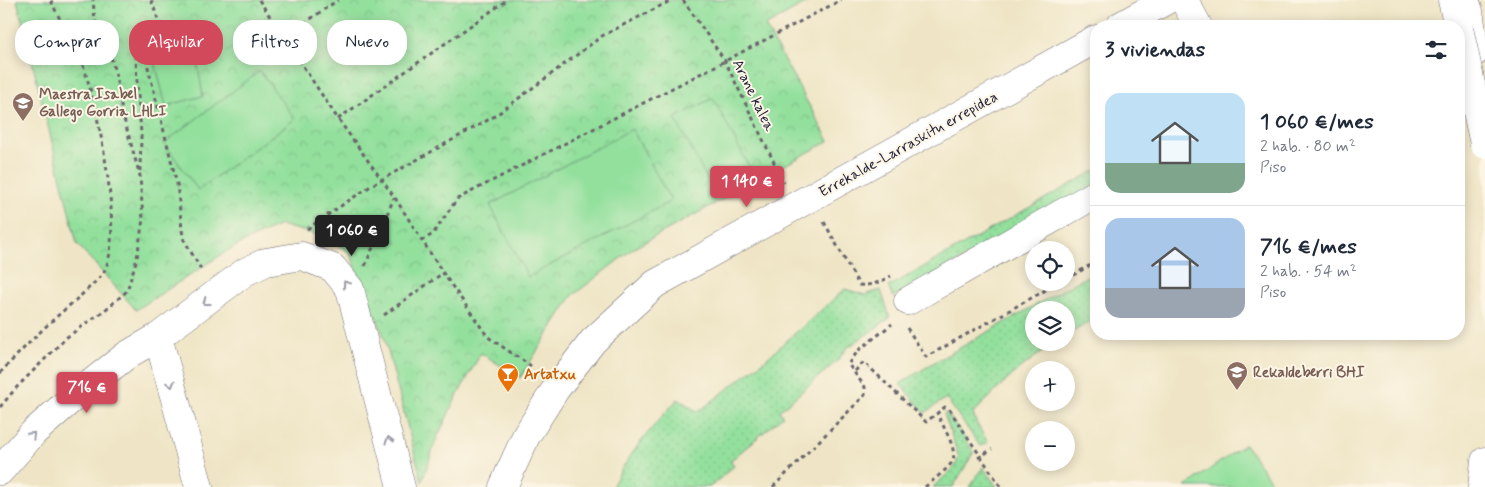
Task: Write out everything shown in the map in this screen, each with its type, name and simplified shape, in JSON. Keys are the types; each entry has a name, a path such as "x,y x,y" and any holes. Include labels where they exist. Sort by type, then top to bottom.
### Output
{"main road":[{"path":"1131,20 1167,0"},
{"path":"1184,0 1195,20"},
{"path":"1452,0 1457,20"},
{"path":"1465,0 1469,11 1475,52 1465,64"},
{"name":"Errekalde-Larraskitu errepidea","path":"503,487 526,436 555,390 594,341 655,284 1090,42"},
{"path":"1465,56 1484,148"},
{"path":"902,316 1090,198"},
{"path":"0,471 34,432 127,355 158,337 245,272 266,262 302,256 333,268 350,289 402,487"},
{"path":"158,337 200,487"},
{"path":"1482,487 1485,461"}],"path":[{"path":"0,373 103,272 109,258 111,202 103,148 89,87 79,54 51,0"},
{"path":"92,0 95,22 108,46 116,76 122,112 140,176"},
{"path":"151,0 158,20"},
{"path":"259,0 273,20"},
{"path":"309,20 338,0"},
{"path":"338,119 508,0"},
{"path":"306,229 382,180 495,116 602,36 672,0"},
{"name":"Arane kalea","path":"683,0 725,61 795,206"},
{"path":"421,241 433,234 457,199 841,0"},
{"path":"0,407 17,386 68,337 127,291 137,258 143,219 137,65"},
{"path":"147,65 177,184 183,238 203,273"},
{"path":"302,65 338,119 395,198 421,241 488,336 531,366"},
{"path":"363,272 395,198"},
{"path":"827,227 859,285 869,286 891,276"},
{"path":"1075,274 1090,265"},
{"path":"379,318 443,273"},
{"path":"773,487 865,395 865,387 848,364 859,350 902,316 926,357 1044,291"},
{"path":"855,371 864,362 926,422 945,407 949,409 979,458 1000,487"},
{"path":"925,487 952,463 954,456 951,442 937,414"},
{"path":"979,458 992,449"}],"green space":[{"path":"17,0 812,0 765,26 829,141 634,248 572,296 520,378 481,353 455,400 436,440 422,482 384,336 350,253 328,238 280,225 227,251 136,310 77,244 33,65 119,65 119,20 22,20"},
{"path":"156,65 198,65 203,96 166,106"},
{"path":"260,71 295,119 198,190 164,143"},
{"path":"713,98 754,176 716,196 675,118"},
{"path":"632,129 671,201 528,277 490,205"},
{"path":"1090,173 1090,189 893,297 888,287"},
{"path":"1090,274 1090,322 1075,331 1075,301 1043,301 1061,291 1075,291 1075,283"},
{"path":"845,289 865,295 881,290 890,318 847,348 837,361 779,411 783,416 730,461 734,466 710,487 612,487 633,452 678,399 698,412 765,360"},
{"path":"1025,311 1025,351 1044,351 1031,361 1025,361 1025,365 973,414 988,443 980,446 946,398 925,413 900,384 933,363"},
{"path":"947,413 974,452 953,487 933,487 955,467 959,457 944,414"},
{"path":"1245,444 1275,487 1185,487"},
{"path":"983,467 997,487 969,487"}],"place":[{"name":"Maestra Isabel Gallego Gorria LHLI","path":"23,122"},
{"name":"Rekaldeberri BHI","path":"1237,391"},
{"name":"Artatxu","path":"508,393"}]}
